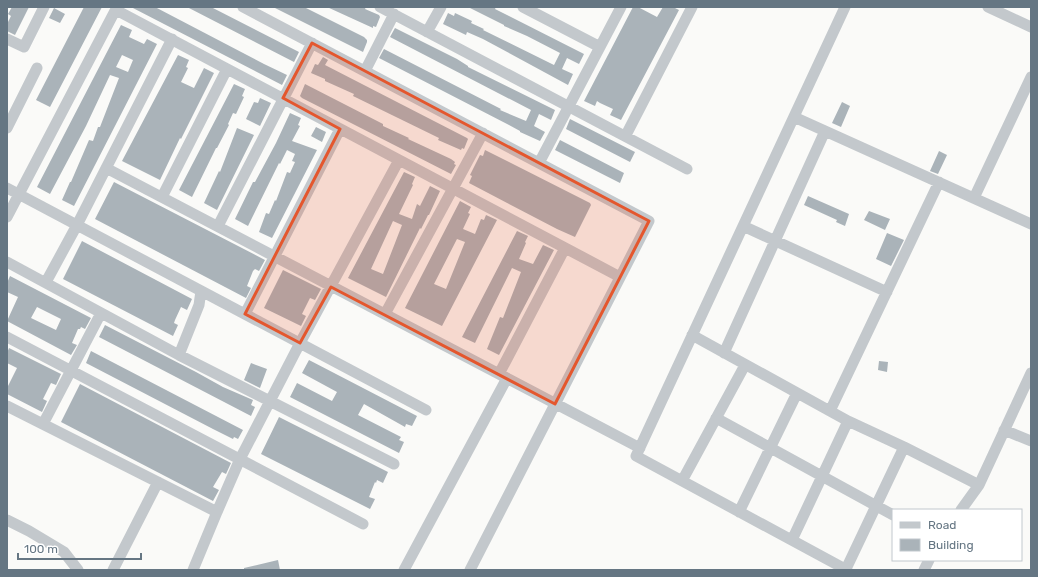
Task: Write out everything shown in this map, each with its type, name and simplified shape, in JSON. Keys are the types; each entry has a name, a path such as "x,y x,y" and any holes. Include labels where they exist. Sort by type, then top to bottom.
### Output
{"street":[{"path":"7,39 24,47 44,7"},
{"path":"243,7 649,221 470,570"},
{"path":"380,7 626,135 688,169"},
{"path":"427,32 441,7"},
{"path":"523,7 600,47"},
{"path":"539,163 621,7"},
{"path":"626,135 692,7"},
{"path":"845,7 636,456 847,570 904,447"},
{"path":"988,7 1031,27"},
{"path":"7,217 116,8 172,40 620,277"},
{"path":"365,71 394,14"},
{"path":"46,282 172,40"},
{"path":"218,226 312,43"},
{"path":"7,128 37,68"},
{"path":"162,197 228,69"},
{"path":"974,198 1031,76"},
{"path":"794,117 1031,224"},
{"path":"245,314 340,129"},
{"path":"724,353 825,131"},
{"path":"385,314 483,133"},
{"path":"193,570 240,459 300,343 399,160"},
{"path":"106,168 640,448"},
{"path":"830,411 939,182"},
{"path":"7,188 426,410"},
{"path":"743,226 887,292"},
{"path":"404,570 503,376 565,248"},
{"path":"7,262 179,355 394,464"},
{"path":"179,355 199,306 201,291"},
{"path":"43,424 101,313"},
{"path":"692,335 848,421 904,447 979,485"},
{"path":"7,337 363,524"},
{"path":"682,481 745,364"},
{"path":"962,509 979,485 1031,373"},
{"path":"739,512 797,393"},
{"path":"7,406 217,512"},
{"path":"716,418 892,514"},
{"path":"792,540 848,421"},
{"path":"1004,430 1031,441"},
{"path":"113,570 158,482"},
{"path":"7,520 64,552 78,570"},
{"path":"924,570 928,561"}],"highlighted area":[{"path":"312,43 649,221 555,404 331,287 300,343 245,314 340,129 283,98"}],"building":[{"path":"12,7 29,7 15,35 7,31 7,24 11,16 8,14"},
{"path":"84,7 102,7 50,107 36,100"},
{"path":"131,7 155,7 287,75 282,85"},
{"path":"187,7 211,7 299,52 294,62"},
{"path":"273,7 304,7 364,37 367,42 363,52"},
{"path":"327,7 366,7 365,9 379,15 380,17 376,27 373,26 373,28"},
{"path":"468,7 496,7 495,9 584,54 579,64 567,58 562,69 573,74 568,85 483,39 467,32 466,35 443,24 448,13 454,16 455,13 472,21 471,23 484,29 483,30 554,65 560,53"},
{"path":"633,7 638,7 657,17 663,7 673,7 679,10 621,120 610,115 613,109 597,101 595,106 584,101"},
{"path":"54,8 65,14 60,23 49,18"},
{"path":"121,25 132,30 129,37 144,44 147,39 157,44 74,206 62,200 89,140 93,141 98,127 100,127 119,78 110,75 86,126 50,194 37,187","holes":["122,55 133,60 128,72 116,67"]},
{"path":"395,28 457,59 468,67 555,110 551,120 539,114 534,126 545,132 540,141 379,58 384,49 501,109 500,110 526,121 531,110 390,37"},
{"path":"178,55 189,60 186,67 188,68 181,82 194,88 204,68 214,73 160,180 122,161"},
{"path":"323,57 328,60 325,65 467,138 468,139 464,149 462,148 461,150 438,140 439,138 353,96 354,94 311,73 315,64 318,65"},
{"path":"234,84 245,89 242,96 244,97 236,114 233,113 228,124 229,125 192,197 179,190"},
{"path":"305,84 383,124 383,126 409,138 408,139 451,159 456,165 451,174 302,98 300,96"},
{"path":"260,98 271,103 260,126 246,119 254,102 258,103"},
{"path":"842,102 850,106 841,127 832,123"},
{"path":"290,113 301,118 298,125 300,126 292,141 317,150 272,238 259,232 266,213 269,214 275,200 276,201 287,172 290,173 295,162 292,161 295,154 287,150 248,226 235,219 253,182 255,182 276,143"},
{"path":"570,119 635,152 630,162 566,129"},
{"path":"316,127 326,132 322,142 311,136"},
{"path":"237,128 254,135 217,210 204,203 219,171 220,172"},
{"path":"560,140 624,173 620,183 555,150"},
{"path":"485,150 590,203 591,205 575,237 469,183 472,176 470,175 480,155 483,156"},
{"path":"939,151 947,155 938,174 930,171"},
{"path":"404,172 415,177 412,184 413,185 399,214 412,219 417,204 420,206 430,186 440,191 386,297 348,278","holes":["393,221 402,225 383,274 371,269"]},
{"path":"114,182 265,260 259,271 255,269 253,271 247,286 251,288 246,298 95,219"},
{"path":"808,196 849,214 845,226 836,222 837,220 804,205"},
{"path":"460,201 471,207 468,213 470,214 463,229 475,234 481,219 484,220 486,215 497,220 442,326 405,308","holes":["457,239 465,242 446,289 434,284"]},
{"path":"869,211 890,219 885,230 864,220"},
{"path":"517,231 528,236 519,259 533,264 543,245 554,250 499,355 487,349 500,317 503,318 521,272 512,268 475,343 462,337"},
{"path":"887,233 904,240 891,266 876,259"},
{"path":"82,241 192,299 187,310 181,307 174,323 178,325 173,336 63,279"},
{"path":"283,270 321,289 315,300 310,298 302,314 306,316 301,326 264,308"},
{"path":"10,276 91,318 85,329 81,327 78,329 72,343 77,345 71,355 7,321 18,297 7,292 7,283","holes":["37,307 61,319 56,330 31,318"]},
{"path":"105,325 223,387 253,400 251,405 255,407 251,416 99,337"},
{"path":"9,348 61,374 56,385 51,383 43,399 47,401 42,412 7,394 7,388 17,368 7,363 7,353"},
{"path":"91,351 243,430 238,439 234,437 233,439 213,429 86,363"},
{"path":"309,360 417,416 412,426 406,424 405,427 364,404 358,415 401,437 399,440 404,442 399,453 290,397 297,383 332,401 337,392 302,373"},
{"path":"879,361 888,362 887,372 878,370"},
{"path":"251,363 267,369 260,388 244,380"},
{"path":"80,384 231,463 226,474 222,472 213,487 219,490 213,501 61,422"},
{"path":"279,417 388,472 383,483 377,480 376,483 375,482 369,497 375,499 370,509 261,454"},
{"path":"278,560 280,570 244,570 244,568"}]}
